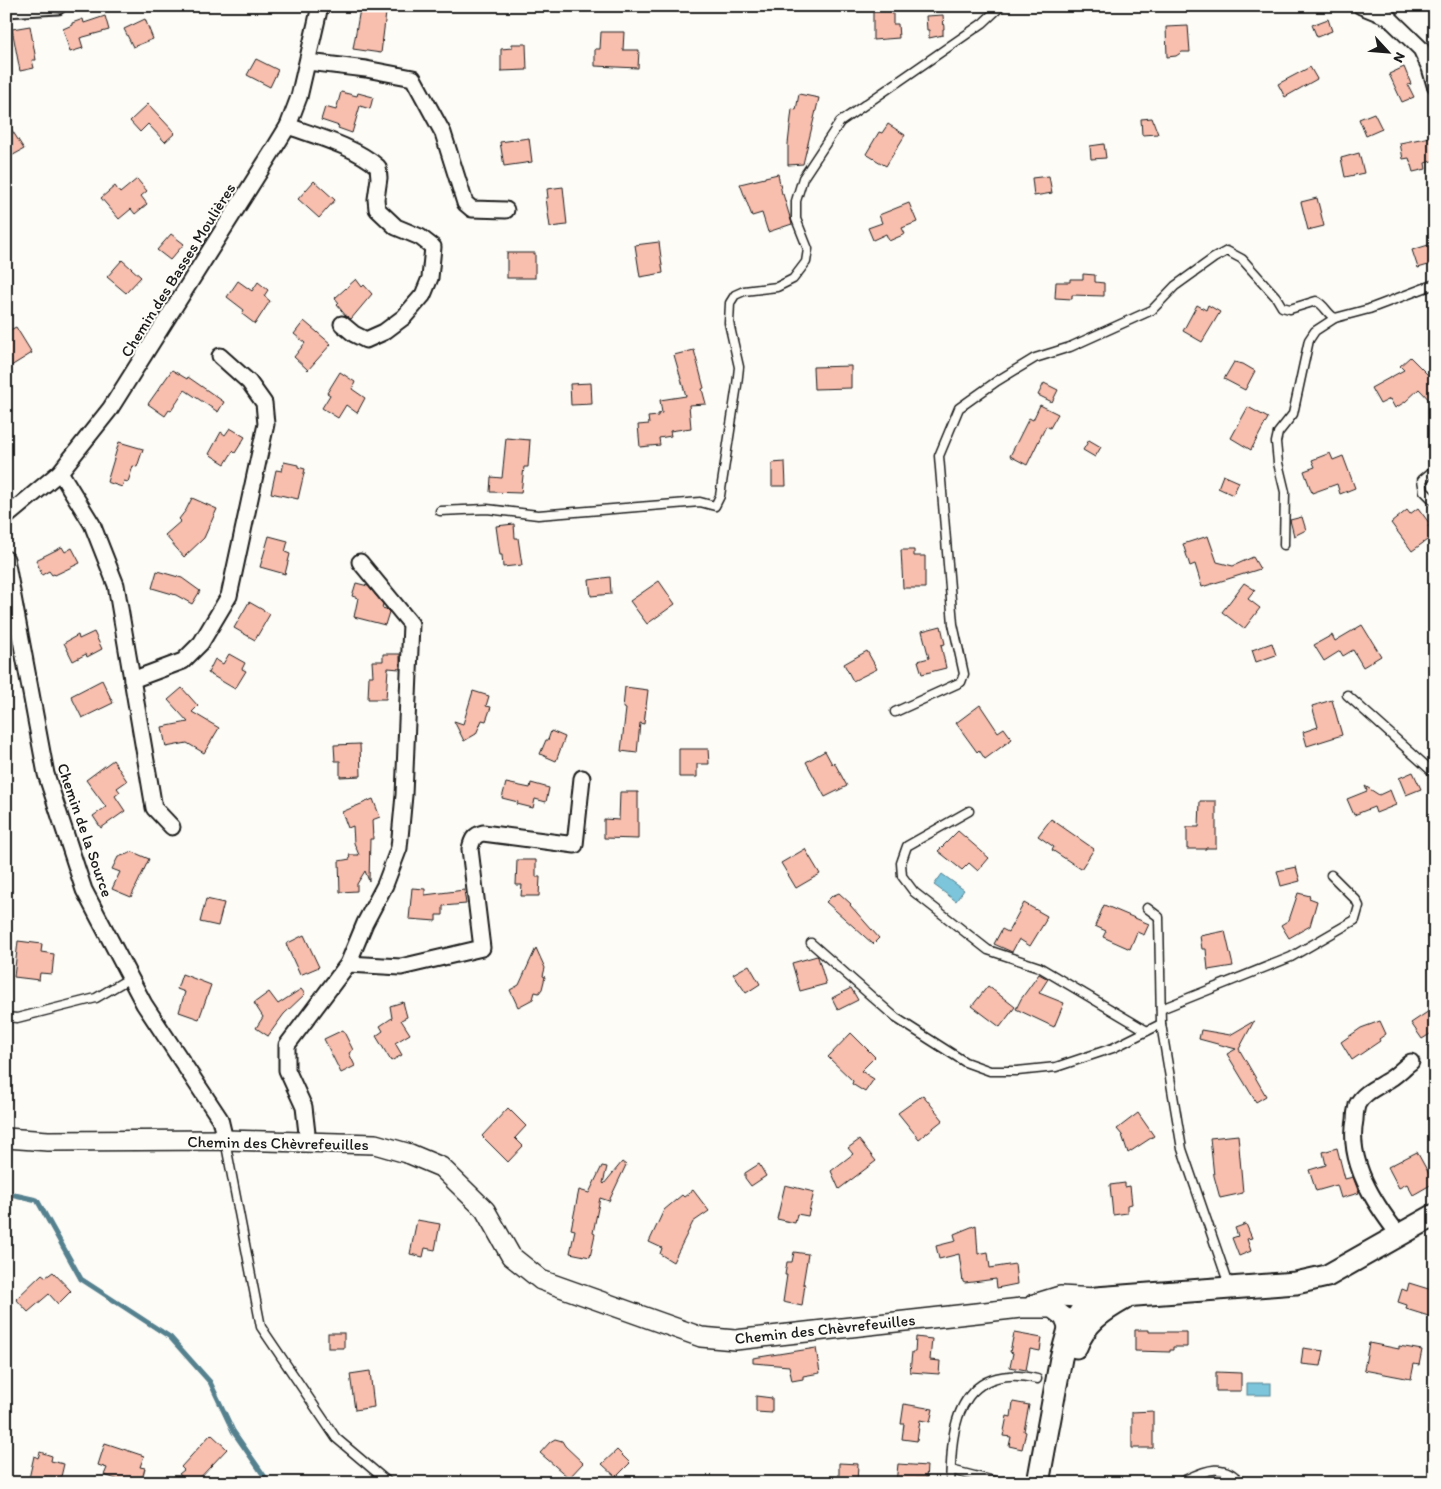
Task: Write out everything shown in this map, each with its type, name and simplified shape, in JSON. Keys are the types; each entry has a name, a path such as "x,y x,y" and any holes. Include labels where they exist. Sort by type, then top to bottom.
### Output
{"main road":[{"path":"1038,1483 1061,1358 1069,1329 1093,1306 1130,1295 1296,1283 1327,1276 1435,1215"},
{"path":"1043,1483 1070,1364 1081,1336 1090,1324 1093,1306"}],"street":[{"path":"6,9 58,6"},
{"name":"Chemin des Basses Moulières","path":"6,517 60,472 110,409 288,126 299,98 320,6"},
{"path":"1361,6 1388,17 1421,49 1430,68 1435,85"},
{"path":"308,62 366,69 413,78 443,133 465,203 472,209 506,210"},
{"path":"288,126 368,158 378,167 377,209 396,227 420,236 434,247 430,278 423,295 404,317 384,332 366,340 354,334 342,324"},
{"path":"132,680 183,661 201,643 230,596 266,424 264,403 249,382 220,356"},
{"path":"60,472 92,524 116,585 154,808 172,827"},
{"name":"Chemin de la Source","path":"6,559 12,621 46,774 84,890 144,1004 220,1119 225,1140"},
{"path":"308,1142 304,1107 287,1070 287,1045 348,964 365,923 385,885 399,848 404,795 411,624 360,562"},
{"path":"348,964 400,966 482,948 470,849 472,840 477,834 483,833 575,845 582,778"},
{"path":"1399,1235 1382,1215 1362,1176 1355,1158 1354,1126 1358,1104 1367,1093 1391,1078 1411,1062"},
{"name":"Chemin des Chèvrefeuilles","path":"6,1138 48,1141 225,1140 375,1144 410,1154 441,1167 485,1210 511,1256 541,1280 701,1337 735,1340 1021,1308 1093,1306"},
{"name":"Chemin des Chèvrefeuilles","path":"1021,1308 1060,1296 1093,1306"},
{"path":"1052,1308 1064,1317 1069,1329"}],"lane":[{"path":"440,511 487,509 538,515 700,502 715,506 720,496 738,385 739,367 729,323 730,303 735,295 744,291 777,287 793,279 806,262 808,249 796,218 796,201 803,178 840,122 982,23 1001,6"},
{"path":"895,712 961,682 964,674 953,624 939,456 959,408 1034,358 1070,347 1152,310 1175,286 1227,251 1242,259 1276,297 1282,307 1290,309 1316,301 1322,304 1330,316 1335,318"},
{"path":"1284,545 1285,492 1278,463 1276,442 1278,433 1293,414 1309,340 1315,331 1335,318 1369,309 1435,284"},
{"path":"1435,469 1422,480 1424,491 1435,502"},
{"path":"1347,695 1435,774"},
{"path":"969,811 907,846 901,863 902,876 914,892 988,950 1039,967 1147,1031"},
{"path":"1161,1009 1291,957 1355,920 1359,906 1356,900 1331,875"},
{"path":"1147,908 1159,918 1161,1024 1182,1149 1230,1288"},
{"path":"812,943 896,1018 965,1062 990,1071 1017,1071 1056,1067 1112,1048 1161,1024"},
{"path":"6,1017 17,1018 96,998 130,978"},
{"path":"225,1140 261,1327 336,1438 389,1483"},
{"path":"950,1483 952,1440 957,1418 964,1401 981,1384 1008,1376 1037,1379"},
{"path":"951,1470 1002,1483"},
{"path":"1178,1483 1204,1471 1220,1470 1233,1474 1241,1483"}],"water":[{"path":"942,874 964,890 956,901 934,885"},
{"path":"1247,1383 1271,1383 1271,1395 1247,1395"}],"building":[{"path":"873,6 893,6 893,24 898,24 899,38 873,40"},
{"path":"360,9 386,13 381,53 353,49"},
{"path":"943,15 943,35 929,38 926,16"},
{"path":"105,16 109,30 80,38 83,48 70,52 63,29 83,19 84,23"},
{"path":"145,19 153,39 133,47 124,29"},
{"path":"1328,19 1332,31 1317,37 1312,25"},
{"path":"30,26 36,60 32,60 34,68 20,71 12,29"},
{"path":"1188,26 1190,52 1182,52 1176,56 1167,57 1166,27"},
{"path":"601,32 624,32 623,50 639,50 638,68 595,66 595,49 600,49"},
{"path":"512,44 526,44 527,70 501,71 501,49 512,48"},
{"path":"256,59 278,70 270,87 247,75"},
{"path":"1310,67 1317,79 1285,97 1278,84"},
{"path":"1404,67 1411,84 1408,85 1414,97 1402,102 1389,74"},
{"path":"341,92 357,96 358,93 373,97 370,109 360,106 352,133 321,120 325,107 336,110"},
{"path":"799,94 819,98 803,164 788,165 792,109 796,110"},
{"path":"148,104 175,133 165,142 148,124 140,132 130,121"},
{"path":"1374,113 1382,129 1366,136 1359,119"},
{"path":"1152,118 1158,134 1142,135 1141,119"},
{"path":"6,121 24,149 6,159"},
{"path":"888,124 905,135 886,166 866,154 879,132 882,133"},
{"path":"1435,136 1435,160 1425,163 1426,169 1413,172 1409,158 1403,159 1400,143"},
{"path":"529,138 532,162 504,166 500,142"},
{"path":"1104,144 1106,158 1091,159 1090,146"},
{"path":"1359,153 1364,173 1345,177 1341,158"},
{"path":"778,174 782,194 792,224 768,232 762,213 752,216 740,184"},
{"path":"1049,176 1052,193 1034,196 1032,178"},
{"path":"137,179 147,191 141,196 147,204 135,214 131,209 119,219 101,198 115,186 120,193"},
{"path":"314,181 335,200 319,218 298,199"},
{"path":"563,187 567,225 550,227 546,198 548,198 547,189"},
{"path":"1317,198 1324,226 1308,230 1301,202"},
{"path":"909,203 917,222 902,228 905,234 889,241 886,234 873,240 868,228 882,223 879,215"},
{"path":"171,234 184,244 170,260 157,250"},
{"path":"659,242 663,273 640,277 635,245"},
{"path":"1435,243 1435,263 1418,268 1412,250"},
{"path":"507,253 535,253 535,278 507,278"},
{"path":"122,260 141,277 126,293 107,277"},
{"path":"1083,274 1095,275 1095,282 1104,283 1104,296 1072,295 1072,299 1055,298 1056,282 1070,282 1070,279 1083,279"},
{"path":"356,279 362,287 364,285 372,294 351,319 337,305 339,303 335,298"},
{"path":"238,281 252,291 258,282 268,290 264,296 270,301 255,324 242,314 244,310 227,297"},
{"path":"1197,305 1206,310 1208,305 1220,312 1202,342 1183,331"},
{"path":"304,321 331,344 308,370 294,357 305,343 294,334"},
{"path":"16,327 32,353 11,366 6,359 6,332"},
{"path":"694,350 704,388 702,389 706,404 689,405 691,428 670,431 671,436 659,438 660,445 640,447 638,425 649,424 648,417 658,416 658,414 662,413 660,400 686,396 674,355"},
{"path":"1410,357 1435,382 1435,406 1419,389 1405,402 1395,408 1390,399 1380,404 1371,388 1404,370 1400,366"},
{"path":"1234,362 1243,364 1255,371 1245,390 1224,379"},
{"path":"851,366 851,388 814,389 813,367"},
{"path":"172,370 187,379 188,377 224,402 218,412 185,390 171,411 169,410 165,416 148,404"},
{"path":"340,372 355,382 352,389 365,398 357,413 346,405 338,418 322,408 330,395 327,393"},
{"path":"591,383 592,404 571,405 570,384"},
{"path":"1044,383 1058,390 1052,402 1038,395"},
{"path":"1040,405 1058,414 1050,428 1046,426 1027,465 1010,456 1029,418 1033,420"},
{"path":"1248,407 1268,418 1251,450 1231,438"},
{"path":"230,428 245,437 225,464 209,454 221,432 225,435"},
{"path":"506,438 530,440 528,467 524,467 521,493 490,492 491,477 502,478"},
{"path":"1089,440 1101,447 1095,457 1083,450"},
{"path":"119,442 143,449 137,467 133,466 128,482 124,481 122,487 107,482"},
{"path":"1330,453 1333,460 1343,456 1355,488 1340,494 1337,484 1312,493 1304,471 1315,467 1312,460"},
{"path":"284,462 298,465 298,467 305,469 298,499 271,493 276,470 282,471"},
{"path":"785,462 786,486 772,486 772,463"},
{"path":"1223,475 1239,482 1233,495 1218,488"},
{"path":"192,498 217,509 204,538 184,557 165,535 181,521 179,519"},
{"path":"1418,508 1430,524 1428,526 1434,535 1412,551 1391,523 1407,510 1410,514"},
{"path":"1302,517 1306,530 1294,536 1290,520"},
{"path":"514,524 515,538 518,538 522,565 503,567 496,526"},
{"path":"269,536 288,541 285,552 290,554 285,574 260,567"},
{"path":"1208,536 1217,562 1233,566 1253,557 1260,569 1202,587 1195,564 1190,566 1183,544"},
{"path":"62,547 65,552 72,548 80,563 55,575 52,575 49,571 42,575 36,560"},
{"path":"901,550 914,550 914,556 925,556 925,588 903,588"},
{"path":"157,571 182,578 200,591 192,604 176,595 152,588"},
{"path":"610,577 611,594 591,596 589,580"},
{"path":"659,581 675,604 647,624 630,601"},
{"path":"356,583 368,586 383,604 382,608 389,612 385,625 354,617 358,598 352,596"},
{"path":"1244,583 1255,590 1248,599 1260,608 1244,629 1222,612"},
{"path":"249,602 270,614 255,640 234,628"},
{"path":"1362,625 1381,656 1363,667 1353,650 1343,656 1340,651 1324,661 1314,645 1332,635 1335,641"},
{"path":"941,626 945,644 941,645 946,668 922,674 918,661 929,658 922,631"},
{"path":"94,632 102,649 87,657 86,654 73,661 64,643 78,635 79,639"},
{"path":"1272,643 1276,655 1256,662 1252,650"},
{"path":"867,651 877,669 853,681 844,664"},
{"path":"229,654 245,663 242,669 246,671 235,689 208,673 215,659 223,664"},
{"path":"383,654 400,654 400,669 388,668 386,699 368,699 369,676 373,676 372,661 383,661"},
{"path":"102,680 113,703 82,718 71,696"},
{"path":"625,687 648,690 644,724 640,723 637,753 621,751 626,709 623,708"},
{"path":"182,688 198,706 192,712 219,728 204,753 187,743 166,747 162,727 188,722 168,700"},
{"path":"473,691 489,696 486,706 491,707 486,721 482,720 476,734 464,741 454,721 463,724"},
{"path":"1332,700 1342,735 1307,746 1303,732 1318,727 1312,706"},
{"path":"980,705 998,732 1004,728 1012,739 985,759 979,750 977,752 956,723"},
{"path":"551,731 565,737 556,761 540,754"},
{"path":"360,744 361,776 340,777 340,761 335,761 334,745"},
{"path":"679,749 708,749 709,764 697,764 697,777 679,777"},
{"path":"825,751 832,764 834,762 847,786 825,797 806,762"},
{"path":"113,760 127,781 117,788 120,792 115,796 125,811 101,828 93,816 106,807 86,780"},
{"path":"1413,772 1421,789 1406,795 1399,778"},
{"path":"506,783 530,788 531,783 549,788 546,802 535,799 533,808 502,798"},
{"path":"1365,786 1379,795 1390,790 1396,805 1376,813 1374,807 1354,815 1347,799 1367,791"},
{"path":"620,792 638,792 638,839 604,838 604,819 619,820"},
{"path":"373,799 380,817 372,820 373,839 370,839 369,881 365,871 357,884 357,891 340,892 339,861 350,859 349,855 359,855 354,843 353,826 348,828 342,812"},
{"path":"1200,801 1216,801 1216,848 1187,849 1187,827 1199,827"},
{"path":"1051,819 1094,849 1081,869 1052,850 1054,847 1038,836"},
{"path":"958,831 989,858 978,871 969,863 962,870 938,851"},
{"path":"805,849 820,874 796,888 781,863"},
{"path":"133,852 149,859 131,897 112,889 120,872 112,869 118,857"},
{"path":"517,860 536,860 536,877 540,877 539,896 521,896 522,885 516,885"},
{"path":"1296,867 1300,881 1281,886 1277,871"},
{"path":"412,888 425,889 425,895 464,890 466,904 443,906 443,915 436,915 436,921 409,919"},
{"path":"839,893 851,904 879,938 873,944 826,902 832,896"},
{"path":"1298,893 1310,896 1309,898 1317,901 1310,926 1289,938 1281,925 1289,920"},
{"path":"206,899 224,903 218,926 200,922"},
{"path":"1024,903 1047,916 1030,946 1019,939 1012,952 994,944 1002,929 1008,932"},
{"path":"1104,905 1149,924 1144,935 1137,932 1130,949 1103,937 1106,931 1095,926"},
{"path":"1225,931 1233,966 1208,970 1206,949 1202,949 1200,936"},
{"path":"304,935 319,967 300,975 286,944"},
{"path":"18,941 42,944 41,952 54,954 52,974 40,973 39,980 14,977"},
{"path":"536,948 545,968 542,989 539,993 535,992 533,999 518,1007 510,990 519,985"},
{"path":"817,956 826,984 800,991 792,963"},
{"path":"749,965 760,984 746,993 733,974"},
{"path":"182,974 211,985 199,1019 179,1012 185,992 177,989"},
{"path":"1039,974 1048,979 1039,993 1064,1003 1054,1027 1016,1009"},
{"path":"988,986 1015,1007 1000,1027 972,1006"},
{"path":"851,988 858,1000 838,1010 832,998"},
{"path":"301,989 305,994 284,1014 268,1036 256,1028 263,1017 254,1003 269,992 278,1004"},
{"path":"403,1002 407,1017 401,1020 410,1034 395,1043 402,1055 391,1061 376,1036 383,1031 380,1026 392,1018 390,1006"},
{"path":"1435,1007 1435,1031 1422,1039 1411,1023"},
{"path":"1254,1021 1239,1049 1266,1096 1256,1102 1227,1054 1236,1049 1199,1039 1201,1030 1230,1035"},
{"path":"1380,1021 1386,1034 1379,1039 1380,1041 1352,1060 1341,1042 1361,1028"},
{"path":"343,1030 353,1050 349,1053 355,1066 341,1073 324,1039"},
{"path":"851,1033 875,1057 861,1071 874,1079 865,1092 852,1084 853,1081 828,1057"},
{"path":"923,1095 943,1120 919,1139 898,1113"},
{"path":"508,1108 526,1126 515,1138 523,1146 508,1162 482,1136"},
{"path":"1138,1113 1154,1136 1128,1153 1122,1135 1117,1129"},
{"path":"1238,1135 1243,1193 1220,1198 1214,1176 1210,1138"},
{"path":"859,1140 876,1161 839,1189 831,1171 853,1154 848,1148"},
{"path":"1337,1148 1345,1179 1353,1177 1359,1193 1341,1198 1337,1185 1316,1191 1309,1170 1326,1165 1323,1152"},
{"path":"1417,1152 1434,1183 1413,1195 1407,1184 1399,1188 1388,1167"},
{"path":"622,1162 626,1165 609,1201 600,1198 590,1257 570,1253 575,1230 571,1229 579,1190 589,1193 602,1166 607,1167 604,1184"},
{"path":"759,1164 766,1176 751,1186 745,1178 745,1173"},
{"path":"1125,1183 1125,1187 1130,1186 1132,1204 1127,1205 1127,1213 1113,1215 1110,1185"},
{"path":"785,1185 814,1192 808,1216 797,1214 795,1223 777,1219"},
{"path":"693,1190 709,1211 693,1222 673,1262 660,1254 662,1248 649,1242 664,1210 682,1195 684,1197"},
{"path":"417,1220 440,1224 435,1250 425,1248 423,1257 410,1254"},
{"path":"1246,1224 1252,1238 1247,1239 1251,1251 1239,1256 1232,1238 1238,1236 1235,1228"},
{"path":"976,1225 978,1254 988,1252 990,1268 1015,1264 1017,1284 997,1288 996,1279 965,1283 963,1282 959,1254 939,1259 936,1246 956,1241 954,1234"},
{"path":"794,1252 808,1254 803,1284 805,1284 802,1306 783,1302 787,1262 792,1262"},
{"path":"53,1272 71,1291 58,1304 49,1294 28,1312 16,1299 42,1274 46,1277"},
{"path":"1409,1283 1435,1291 1435,1318 1406,1309 1407,1305 1398,1302 1402,1289 1407,1291"},
{"path":"1135,1330 1187,1332 1187,1347 1173,1347 1173,1350 1170,1350 1170,1352 1135,1351"},
{"path":"328,1333 344,1333 344,1348 328,1348"},
{"path":"1014,1333 1042,1338 1040,1351 1030,1349 1026,1370 1010,1367 1013,1353 1010,1352"},
{"path":"916,1337 932,1339 930,1360 940,1361 939,1374 910,1372 912,1352 915,1352"},
{"path":"1369,1343 1399,1349 1399,1346 1422,1350 1419,1365 1414,1364 1411,1379 1364,1370"},
{"path":"816,1348 820,1373 803,1376 803,1379 792,1381 789,1366 753,1363 753,1358"},
{"path":"1303,1348 1324,1351 1321,1366 1301,1364"},
{"path":"370,1371 374,1407 355,1410 350,1374"},
{"path":"1216,1372 1241,1373 1241,1391 1216,1391"},
{"path":"756,1396 772,1398 772,1413 756,1412"},
{"path":"1013,1402 1029,1405 1022,1449 1009,1446 1011,1437 1003,1436 1007,1416 1011,1417"},
{"path":"904,1404 933,1409 930,1422 920,1420 917,1441 902,1439 904,1424 901,1424"},
{"path":"1153,1411 1153,1448 1132,1448 1132,1412"},
{"path":"211,1434 227,1449 195,1483 189,1483 179,1474 184,1470 181,1467"},
{"path":"555,1439 562,1441 583,1463 569,1478 540,1453"},
{"path":"105,1443 144,1456 140,1467 145,1468 141,1483 129,1483 104,1475 107,1468 98,1465"},
{"path":"617,1450 630,1463 616,1477 602,1464"},
{"path":"40,1452 52,1456 51,1461 64,1464 60,1481 43,1477 41,1483 28,1483 34,1456 38,1458"},
{"path":"839,1463 858,1464 857,1483 840,1483"},
{"path":"898,1464 927,1466 926,1479 916,1479 915,1483 896,1483"}],"waterway":[{"path":"6,1193 37,1200 81,1279 170,1337 210,1382 233,1431 269,1483"}]}
